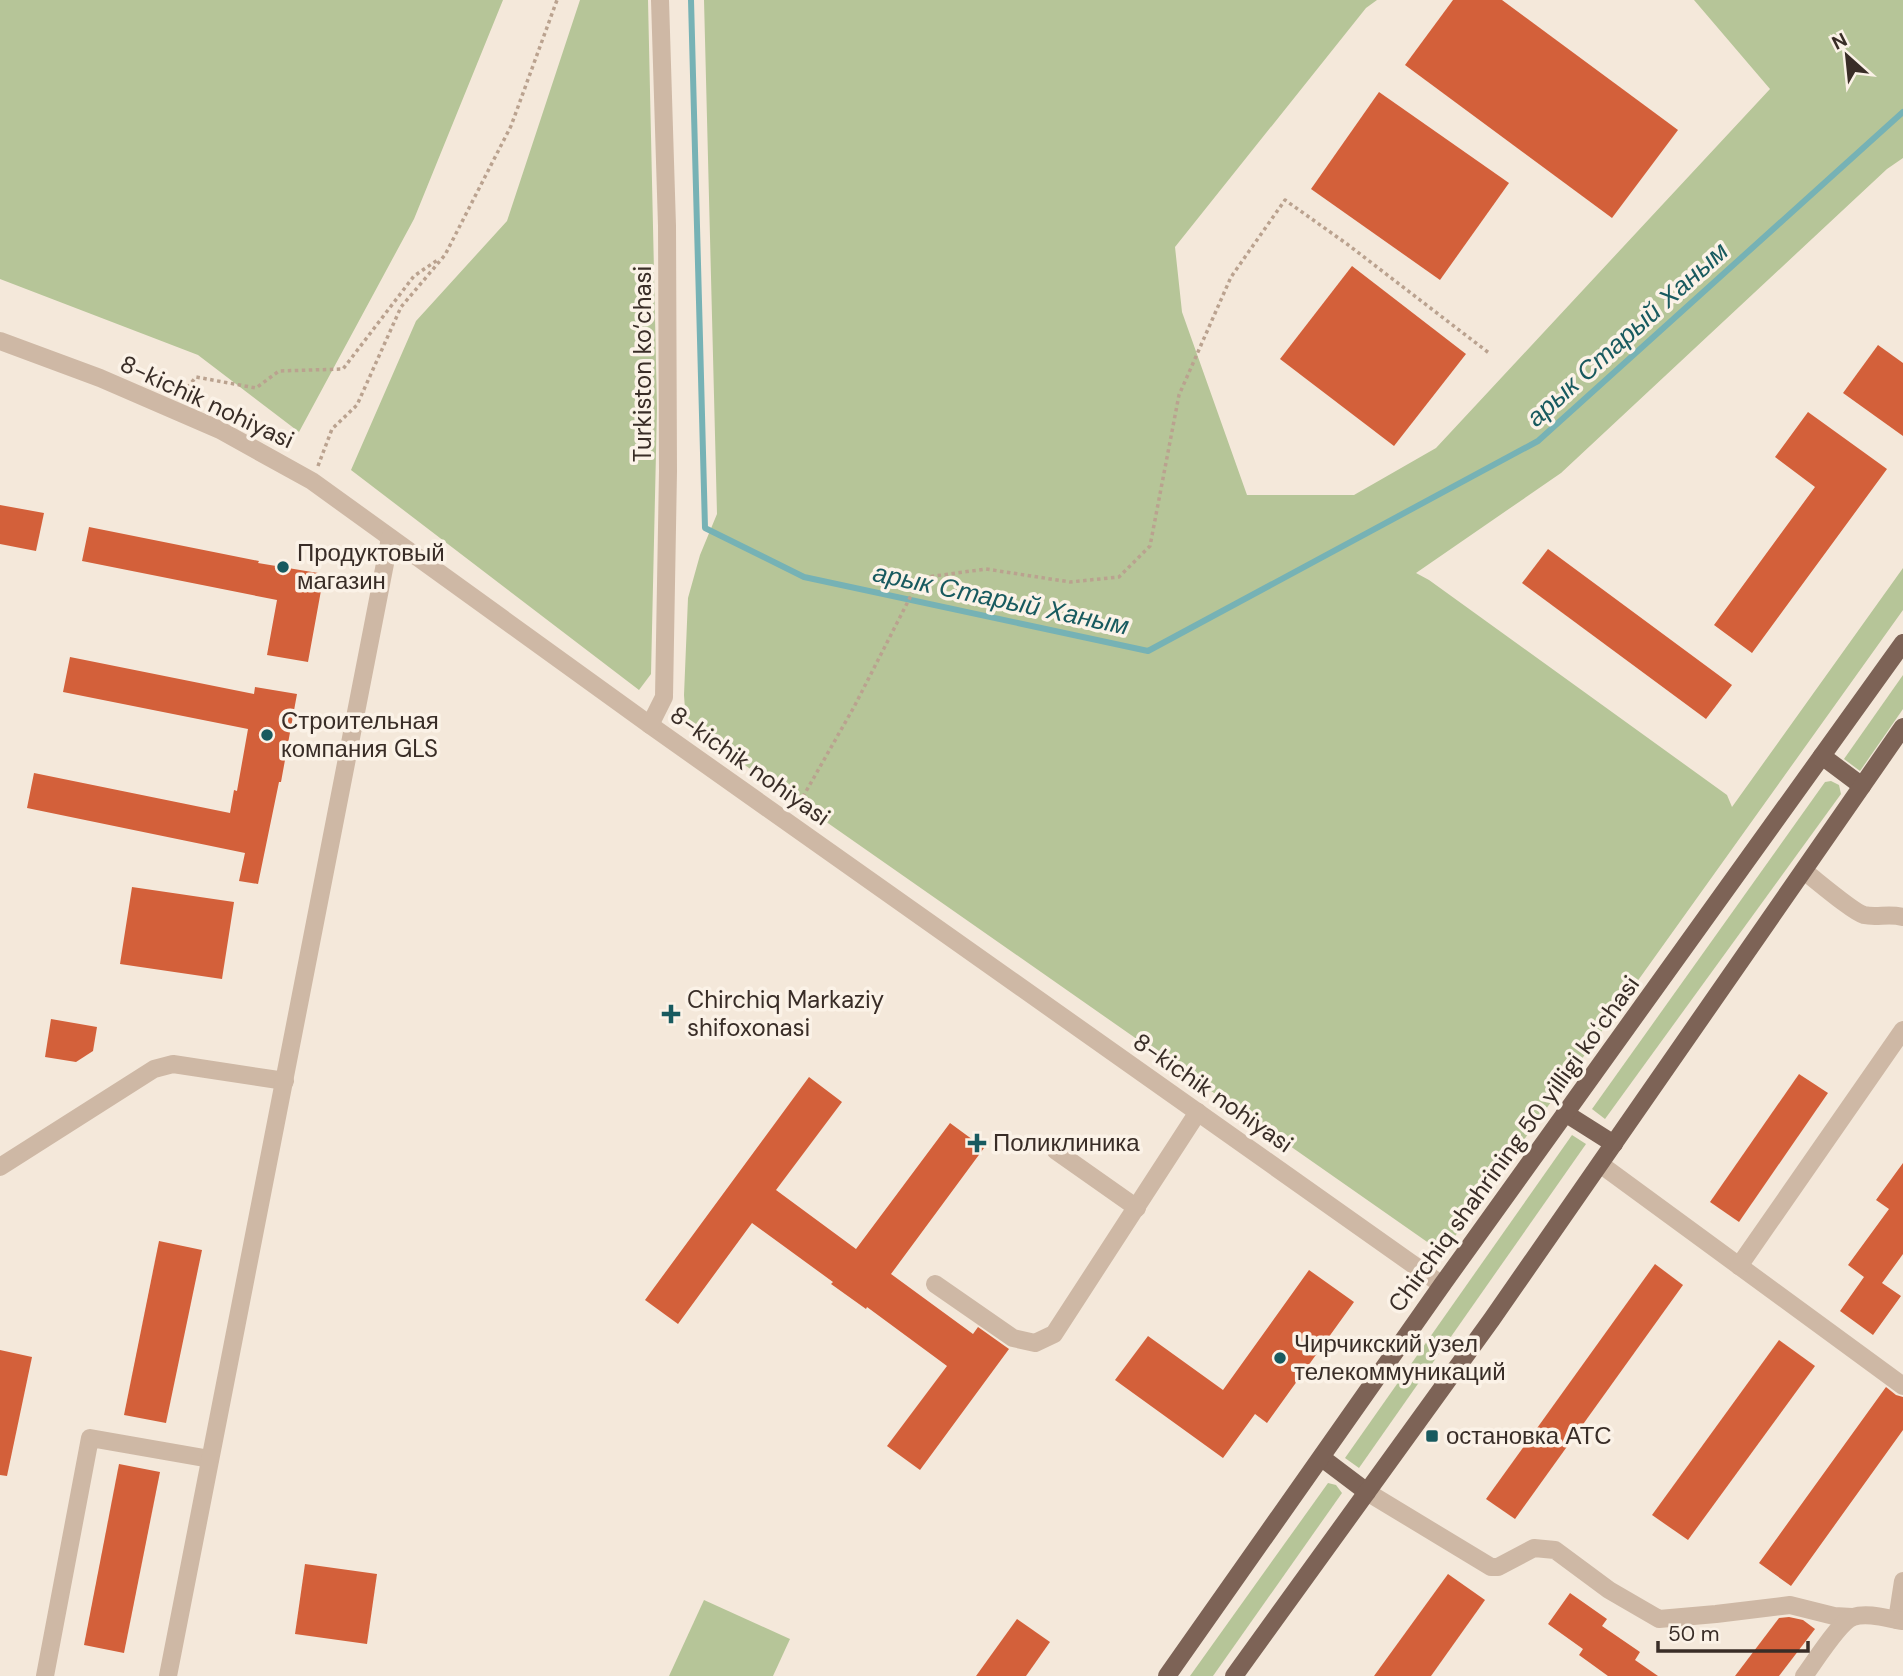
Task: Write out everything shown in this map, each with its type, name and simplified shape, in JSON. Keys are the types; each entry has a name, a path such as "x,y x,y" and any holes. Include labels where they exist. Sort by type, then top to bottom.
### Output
{"main road":[{"name":"Chirchiq shahrining 50 yilligi koʻchasi","path":"1167,1676 1442,1285 1903,643"},
{"path":"1234,1676 1492,1319 1903,727"},
{"path":"1822,756 1862,786"},
{"path":"1565,1113 1614,1144"},
{"path":"1322,1458 1367,1492"}],"street":[{"name":"Turkiston ko‘chasi","path":"650,725 664,697 668,471 667,226 660,0"},
{"name":"8-kichik nohiyasi","path":"0,341 100,378 220,430 312,481 650,725 1442,1285"},
{"path":"168,1676 390,538"},
{"path":"1804,871 1861,914 1903,917"},
{"path":"1739,1266 1903,1030"},
{"path":"0,1167 154,1069 173,1063 285,1081"},
{"path":"934,1284 1013,1338 1035,1343 1054,1334 1198,1112"},
{"path":"1056,1151 1137,1208"},
{"path":"1600,1164 1903,1386"},
{"path":"45,1676 90,1438 210,1460"},
{"path":"1367,1492 1491,1567 1498,1567 1534,1548 1555,1550 1608,1590 1659,1619 1790,1605 1835,1616 1900,1620 1903,1581"},
{"path":"1804,1676 1837,1631 1852,1617"}],"path":[{"path":"312,481 332,429 357,405 401,307 445,255 511,126 557,0"},
{"path":"789,823 854,707 920,578 986,569 1070,582 1119,577 1150,546 1179,395 1231,277 1285,200 1489,353"},
{"path":"170,408 196,377 256,388 279,371 343,369 414,276 445,255"}],"green space":[{"path":"0,0 503,0 414,219 299,432 198,355 0,279"},
{"path":"580,0 648,0 657,408 651,674 639,690 351,470 416,321 507,221"},
{"path":"704,0 1377,0 1366,8 1175,247 1182,312 1247,495 1354,495 1436,448 1770,89 1694,0 1903,0 1903,158 1887,169 1561,473 1416,573 1727,795 1732,807 1903,568 1903,610 1443,1253 686,724 684,695 688,598 700,555 717,514"},
{"path":"1903,675 1903,709 1860,771 1844,759"},
{"path":"1831,781 1839,785 1841,794 1605,1119 1592,1109 1825,782"},
{"path":"1572,1135 1586,1144 1359,1468 1345,1458"},
{"path":"1328,1483 1336,1485 1342,1493 1213,1676 1190,1676"},
{"path":"704,1600 790,1639 773,1676 669,1676"}],"building":[{"path":"1453,0 1502,0 1678,130 1612,218 1405,65"},
{"path":"1379,92 1509,183 1440,280 1311,189"},
{"path":"1352,266 1466,354 1394,446 1280,359"},
{"path":"1878,345 1903,363 1903,436 1843,393"},
{"path":"1808,412 1887,469 1752,653 1714,625 1815,487 1775,457"},
{"path":"0,505 44,513 36,551 0,544"},
{"path":"89,527 259,561 258,563 324,574 308,662 267,655 277,600 82,561"},
{"path":"1548,549 1732,685 1706,719 1522,583"},
{"path":"70,657 254,694 255,687 297,694 258,884 239,881 245,853 27,808 34,773 230,813 234,790 237,791 248,729 63,692"},
{"path":"132,887 234,902 222,979 120,964"},
{"path":"51,1019 97,1027 93,1051 76,1062 45,1057"},
{"path":"1799,1074 1828,1093 1739,1222 1710,1202"},
{"path":"809,1077 842,1102 776,1190 856,1249 950,1123 984,1148 891,1274 973,1334 978,1327 1009,1349 920,1470 887,1446 947,1366 831,1284 833,1282 752,1223 678,1324 645,1300"},
{"path":"1903,1163 1903,1254 1882,1283 1901,1296 1873,1335 1840,1311 1864,1277 1848,1265 1889,1209 1876,1200"},
{"path":"159,1241 202,1250 166,1423 124,1415"},
{"path":"1655,1264 1683,1285 1515,1519 1486,1499"},
{"name":"Чирчикский узел телекоммуникаций","path":"1309,1270 1354,1302 1267,1423 1255,1414 1223,1458 1115,1380 1148,1336 1223,1390"},
{"path":"1779,1340 1815,1366 1688,1540 1652,1515"},
{"path":"0,1350 32,1357 7,1476 0,1475"},
{"path":"1886,1387 1903,1397 1903,1430 1791,1586 1759,1563"},
{"path":"119,1464 160,1472 124,1653 84,1645"},
{"path":"305,1564 377,1574 367,1644 295,1634"},
{"path":"1448,1574 1485,1600 1431,1676 1374,1676"},
{"path":"1570,1593 1607,1619 1602,1626 1640,1652 1635,1660 1658,1676 1608,1676 1579,1655 1583,1649 1548,1624"},
{"path":"1779,1618 1803,1620 1815,1629 1779,1676 1735,1676"},
{"path":"1017,1619 1050,1642 1026,1676 976,1676"}],"waterway":[{"name":"арык Старый Ханым","path":"691,0 705,528 804,577 1148,651 1538,441 1903,112"}],"place":[{"name":"Продуктовый магазин","path":"283,567"},
{"name":"Строительная компания GLS","path":"267,735"},
{"name":"Chirchiq Markaziy shifoxonasi","path":"671,1014"},
{"name":"Поликлиника","path":"977,1143"},
{"name":"Чирчикский узел телекоммуникаций","path":"1280,1358"},
{"name":"остановка АТС","path":"1432,1436"}]}
